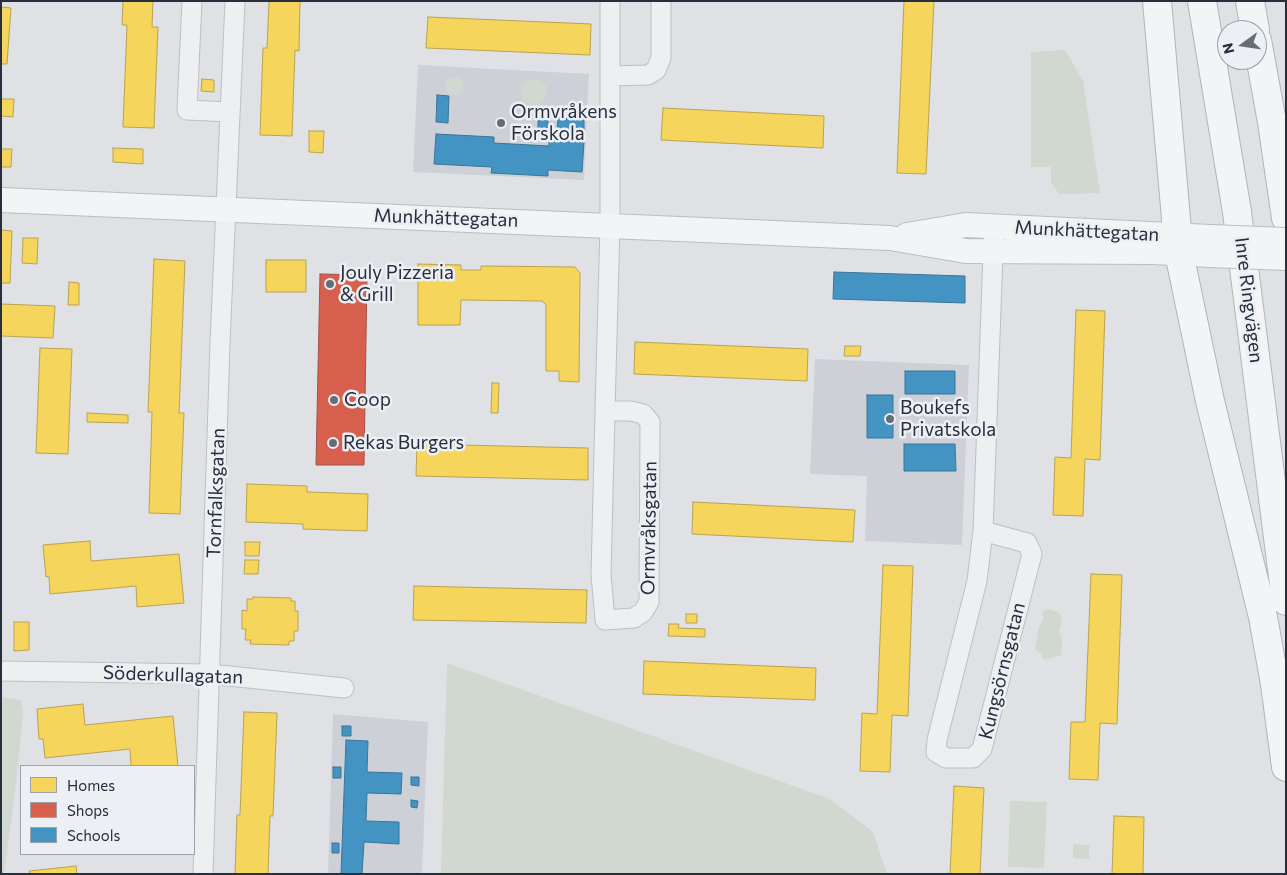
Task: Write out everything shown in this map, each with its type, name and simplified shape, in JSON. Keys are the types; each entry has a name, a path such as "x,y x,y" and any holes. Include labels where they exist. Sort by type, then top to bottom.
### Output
{"highway":[{"path":"1157,1 1179,245 1210,401 1263,617 1275,684 1286,767"},
{"name":"Inre Ringvägen","path":"1202,1 1238,212 1286,601"},
{"path":"1250,1 1253,20"},
{"path":"1262,70 1286,218"}],"main road":[{"name":"Munkhättegatan","path":"1,200 890,238 966,251 1179,245 1210,246 1286,240"},
{"name":"Munkhättegatan","path":"890,238 966,225 994,226 1179,245"},
{"name":"Munkhättegatan","path":"1210,246 1286,258"}],"street":[{"path":"192,1 187,110 230,112"},
{"name":"Tornfalksgatan","path":"203,874 235,1"},
{"name":"Ormvråksgatan","path":"605,411 631,411 643,414 650,422 649,602 643,612 634,618 605,620 601,575 605,411 610,225 610,1"},
{"path":"610,76 648,75 656,70 661,58 662,1"},
{"name":"Kungsörnsgatan","path":"983,530 1027,543 1032,554 982,749 973,758 946,758 936,752 937,740 977,581 983,530 994,226"},
{"name":"Söderkullagatan","path":"1,671 210,674 344,688"}],"shaded area":[{"path":"1065,50 1083,81 1100,193 1059,194 1051,182 1051,167 1031,167 1031,52"},
{"name":"Ormvråkens Förskola","path":"418,65 589,74 584,180 413,172"},
{"path":"454,77 460,80 463,86 460,92 454,95 448,92 445,86 448,80"},
{"path":"534,79 544,82 547,92 544,102 534,105 524,102 521,92 524,82"},
{"name":"Boukefs Privatskola","path":"815,359 969,365 962,545 865,541 867,476 810,474"},
{"path":"1048,609 1061,615 1062,620 1059,630 1062,640 1061,655 1045,660 1041,653 1035,650 1039,627 1044,619 1042,613"},
{"path":"447,663 830,799 873,832 887,874 441,874"},
{"path":"1,697 21,700 23,712 4,874 1,874"},
{"path":"333,714 428,722 422,874 328,874"},
{"path":"1010,801 1047,802 1044,868 1008,867"},
{"path":"1073,844 1089,845 1089,859 1073,858"}],"building: Homes":[{"path":"123,1 153,1 152,27 158,27 154,128 123,127 127,25 122,25"},
{"path":"269,1 300,1 299,51 295,50 292,136 260,135 263,48 267,48"},
{"path":"904,1 934,1 926,174 897,173"},
{"path":"1,7 11,8 7,64 1,64"},
{"path":"428,17 591,24 590,55 426,48"},
{"path":"202,79 214,80 214,92 201,91"},
{"path":"1,99 14,99 13,117 1,116"},
{"path":"663,108 824,116 823,148 661,140"},
{"path":"309,131 324,131 323,153 309,152"},
{"path":"113,148 143,149 143,164 113,162"},
{"path":"1,149 12,149 11,167 1,167"},
{"path":"1,230 12,231 10,283 1,283"},
{"path":"23,238 38,238 37,264 22,263"},
{"path":"154,259 185,261 179,413 184,413 180,514 149,513 152,412 148,412"},
{"path":"266,260 306,260 306,292 266,292"},
{"path":"418,264 461,265 461,270 481,270 481,266 575,267 580,273 579,382 559,381 559,371 546,371 546,305 542,301 461,300 460,325 418,325"},
{"path":"69,282 79,283 79,305 68,305"},
{"path":"1,304 55,306 53,338 1,336"},
{"path":"1076,310 1105,311 1100,460 1085,459 1083,516 1053,515 1055,457 1071,458"},
{"path":"635,342 808,349 807,381 634,374"},
{"path":"845,346 861,346 860,356 844,356"},
{"path":"40,348 72,349 68,454 36,453"},
{"path":"492,383 499,383 498,413 491,413"},
{"path":"87,413 128,415 128,423 87,422"},
{"path":"417,444 588,448 588,480 416,476"},
{"path":"247,484 307,486 307,492 368,494 367,531 303,529 303,524 246,522"},
{"path":"693,502 855,510 853,542 692,534"},
{"path":"90,541 91,561 179,554 184,603 137,607 136,586 50,594 49,576 46,577 43,545"},
{"path":"245,542 260,542 259,556 245,556"},
{"path":"245,560 259,560 258,574 244,574"},
{"path":"883,565 913,566 908,716 892,715 890,772 860,771 862,713 877,714"},
{"path":"1091,574 1122,575 1117,724 1100,723 1098,780 1069,779 1071,722 1085,722"},
{"path":"414,586 587,590 586,623 413,620"},
{"path":"253,597 291,598 291,601 295,601 295,611 298,611 298,631 294,631 294,641 289,641 289,645 250,644 251,640 245,640 246,629 242,629 242,610 247,611 247,599 253,599"},
{"path":"686,614 697,614 697,623 686,623"},
{"path":"14,622 29,622 29,650 14,651"},
{"path":"669,624 679,624 678,628 705,629 705,637 668,636"},
{"path":"644,661 816,668 815,700 643,694"},
{"path":"83,704 85,725 173,716 178,765 131,765 130,749 45,758 43,739 39,739 37,709"},
{"path":"244,712 277,713 273,816 270,816 268,874 235,874 237,815 240,815"},
{"path":"954,786 984,788 980,874 950,874"},
{"path":"1114,816 1144,817 1143,874 1112,874"},
{"path":"76,866 77,874 30,874 29,871"}],"building: Shops":[{"path":"320,274 367,275 364,465 316,465"}],"building: Schools":[{"path":"437,95 449,96 448,123 436,122"},
{"path":"538,117 548,117 548,132 538,132"},
{"path":"558,118 584,119 584,132 557,131"},
{"path":"436,134 494,137 494,143 549,146 549,140 584,142 582,172 548,170 548,176 491,173 492,167 434,164"},
{"path":"834,272 965,276 965,303 833,299"},
{"path":"905,371 955,371 955,394 905,394"},
{"path":"867,395 893,395 893,438 867,438"},
{"path":"904,444 955,444 956,471 904,471"},
{"path":"342,726 351,726 351,736 342,736"},
{"path":"346,740 368,741 367,772 402,773 401,794 367,793 366,821 399,822 399,844 364,842 362,874 341,874"},
{"path":"333,767 341,767 341,778 333,778"},
{"path":"411,777 419,777 419,786 411,785"},
{"path":"411,800 418,801 417,808 411,807"},
{"path":"332,843 339,843 339,853 332,853"}],"place":[{"name":"Ormvråkens Förskola","path":"501,123"},
{"name":"Jouly Pizzeria & Grill","path":"330,284"},
{"name":"Coop","path":"334,400"},
{"name":"Boukefs Privatskola","path":"890,419"},
{"name":"Rekas Burgers","path":"333,443"}]}
